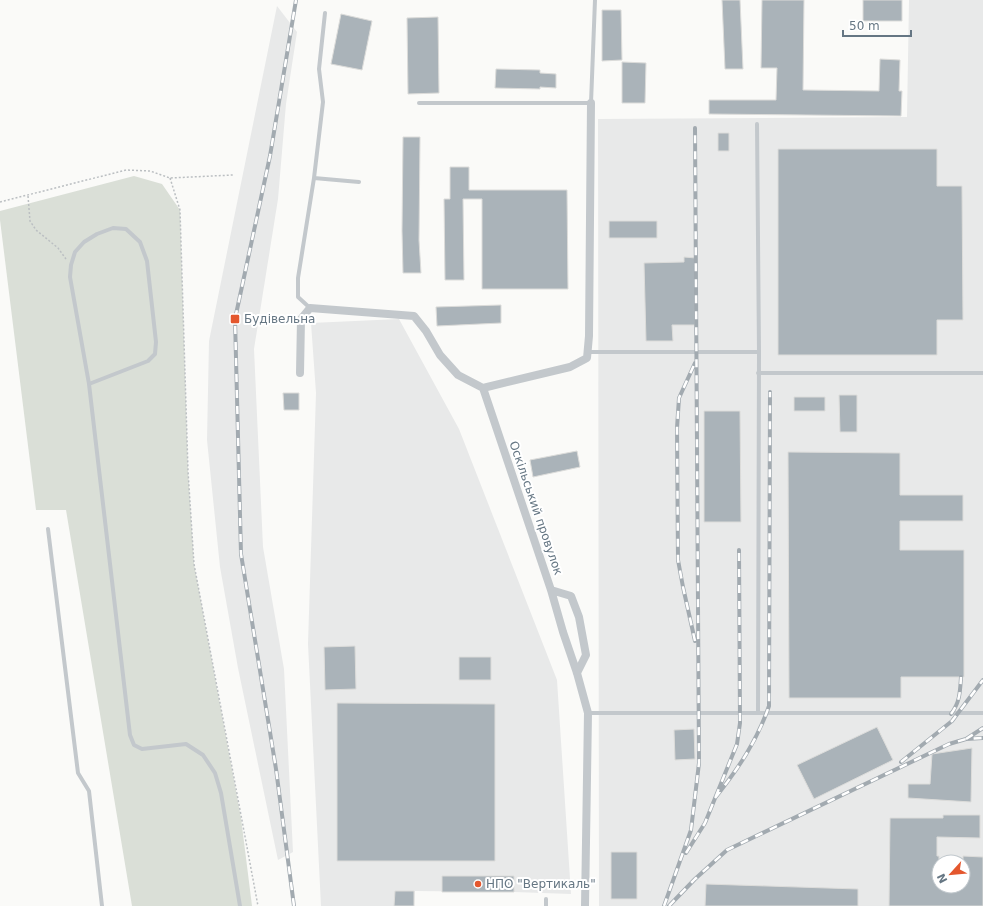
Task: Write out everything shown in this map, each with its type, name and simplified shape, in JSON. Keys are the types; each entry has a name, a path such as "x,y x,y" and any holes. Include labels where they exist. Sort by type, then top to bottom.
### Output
{"street":[{"path":"300,373 301,319 310,308 414,316 426,331 440,355 458,375 483,388 570,367 587,358 589,336 591,103"},
{"name":"Оскільський провулок","path":"483,388 551,590 588,713 585,906"},
{"path":"551,590 571,596 579,617 586,655 577,673"}],"lane":[{"path":"419,103 591,103 595,0"},
{"path":"310,308 298,297 298,278 314,178 323,102 319,69 325,13"},
{"path":"757,124 759,352 758,713"},
{"path":"314,178 359,182"},
{"path":"89,384 148,361 155,354 156,342 147,261 140,242 126,229 113,228 97,234 84,242 75,252 71,265 70,277 89,384 105,532 130,735 134,745 142,749 186,744 203,754 215,773 222,793 240,906"},
{"path":"588,352 759,352"},
{"path":"758,373 983,373"},
{"path":"48,529 78,773 89,791 102,906"},
{"path":"588,713 983,713"},
{"path":"546,899 546,906"}],"path":[{"path":"0,202 126,170 150,171 170,178 233,175"},
{"path":"170,178 180,210 188,470 194,564 258,906"},
{"path":"28,195 30,221 36,230 58,248 71,265"}],"shaded area":[{"path":"909,0 983,0 983,906 599,906 598,119 907,117"},
{"path":"277,6 297,32 286,104 278,199 254,349 263,547 284,669 293,852 278,860 238,668 220,567 207,440 209,341"},
{"path":"134,176 162,184 180,210 188,471 194,564 241,818 252,906 132,906 66,510 36,510 0,211"},
{"path":"399,319 459,429 557,680 571,894 415,891 414,906 321,906 308,644 316,393 311,323"}],"building":[{"path":"722,0 740,0 743,69 725,69"},
{"path":"762,0 804,0 803,90 879,91 880,59 900,60 899,91 902,91 901,116 709,114 709,100 776,100 777,68 761,68"},
{"path":"863,0 902,0 902,21 863,21"},
{"path":"602,10 621,10 622,60 602,61"},
{"path":"341,14 372,21 362,70 331,64"},
{"path":"438,17 439,93 408,94 407,18"},
{"path":"622,62 646,63 645,103 622,103"},
{"path":"496,69 540,70 540,73 556,74 556,88 495,88"},
{"path":"718,133 729,133 729,151 718,151"},
{"path":"403,137 420,137 419,240 421,273 403,273"},
{"path":"778,149 937,149 937,186 962,186 963,320 937,320 937,355 778,355"},
{"path":"450,167 469,167 469,190 567,190 568,289 482,289 482,199 463,199 464,280 445,280 444,199 450,199"},
{"path":"609,221 657,221 657,238 609,238"},
{"path":"684,257 696,258 695,325 672,325 673,341 646,341 644,263 684,262"},
{"path":"501,305 501,323 437,326 436,307"},
{"path":"283,393 299,393 299,410 284,410"},
{"path":"839,395 857,395 857,432 840,432"},
{"path":"794,397 825,397 825,411 794,411"},
{"path":"704,411 740,411 741,522 704,522"},
{"path":"577,451 580,467 533,477 530,460"},
{"path":"788,452 900,453 900,495 963,495 963,521 900,521 900,550 964,550 964,677 901,677 901,698 789,698"},
{"path":"355,646 356,689 325,690 324,647"},
{"path":"459,657 491,657 491,680 459,680"},
{"path":"337,703 495,704 495,861 337,861"},
{"path":"877,727 893,760 814,799 797,765"},
{"path":"694,729 695,759 675,760 674,730"},
{"path":"972,748 971,802 908,798 908,784 930,784 932,754"},
{"path":"943,815 980,815 980,838 937,837 937,854 931,854 931,894 971,894 971,856 983,857 983,906 889,906 890,818 943,818"},
{"path":"611,852 637,852 637,899 611,899"},
{"name":"НПО \"Вертикаль\"","path":"442,876 514,876 514,892 442,892"},
{"path":"706,884 858,889 858,906 705,906"},
{"path":"395,891 414,891 414,906 394,906"}],"railway":[{"path":"294,906 276,769 241,554 235,319 270,156 296,0"},
{"path":"664,906 691,830 699,763 695,128"},
{"path":"695,363 679,398 677,428 678,560 695,641"},
{"path":"715,798 753,743 769,706 770,392"},
{"path":"686,853 705,823 737,744 740,723 739,550"},
{"path":"951,714 958,701 961,677"},
{"path":"901,762 952,721 983,680"},
{"path":"966,739 983,728"},
{"path":"669,906 695,879 727,850 949,744 966,739 983,738"}],"place":[{"name":"Будівельна","path":"235,319"},
{"name":"НПО \"Вертикаль\"","path":"478,884"}]}
